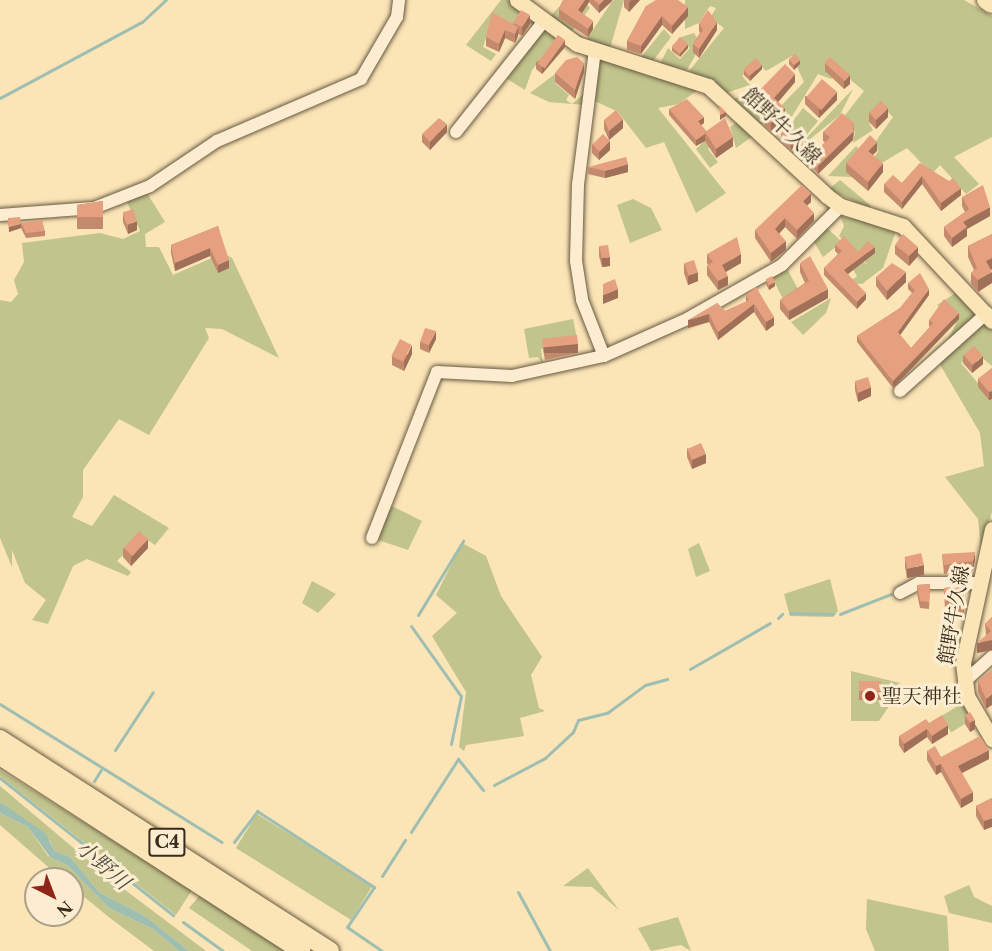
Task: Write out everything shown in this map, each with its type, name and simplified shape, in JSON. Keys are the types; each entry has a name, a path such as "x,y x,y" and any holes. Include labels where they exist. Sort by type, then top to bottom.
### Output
{"highway":[{"path":"986,0 992,4"},
{"name":"C4","path":"0,739 330,951"},
{"name":"C4","path":"0,756 302,951"}],"main road":[{"name":"館野牛久線","path":"517,0 544,21 595,50 708,86 841,206 903,226 989,317"},
{"name":"館野牛久線","path":"992,529 980,583 964,682 992,739"}],"street":[{"path":"0,215 94,208 150,186 217,141 361,79 397,17 399,0"},
{"path":"456,132 544,21"},
{"path":"595,50 578,184 576,261 582,300 604,356"},
{"path":"372,538 437,372 512,376 604,356 687,319 782,265 841,206"},
{"path":"900,392 989,317"},
{"path":"900,593 919,583 980,583"},
{"path":"964,682 992,657"}],"green space":[{"path":"501,0 511,0 539,21 535,26 520,18 511,32 492,19 483,47 496,54 491,61 466,45"},
{"path":"565,0 584,0 590,8 572,31 586,40 613,0 624,0 610,48 583,41 549,18"},
{"path":"685,0 964,0 992,16 992,137 954,157 979,184 966,194 940,165 932,174 907,148 880,164 872,160 878,152 876,141 893,117 883,107 869,123 873,130 853,143 855,132 842,119 864,91 840,71 831,79 818,74 791,118 778,109 804,82 792,56 766,71 757,62 742,76 750,85 726,93 689,71 724,28 710,18 716,8 710,6 699,23 685,29"},
{"path":"544,27 558,38 532,70 525,90 507,79"},
{"path":"664,29 671,37 653,61 641,57"},
{"path":"694,33 701,45 687,70 660,64 668,48 680,59 690,48 678,38"},
{"path":"599,57 699,89 679,104 658,108 726,193 696,213 664,142 646,148 618,112 595,101"},
{"path":"559,71 555,83 569,95 566,100 572,104 549,102 530,93"},
{"path":"853,89 840,115 789,156"},
{"path":"587,91 584,105 572,104"},
{"path":"751,93 767,119 759,127 733,99"},
{"path":"803,108 818,121 799,144 786,130"},
{"path":"739,121 753,136 736,148 730,127"},
{"path":"709,137 714,143 708,149 718,162 710,168 696,149"},
{"path":"856,146 860,150 852,177 828,176"},
{"path":"840,180 870,205 870,209 829,189"},
{"path":"147,193 165,222 145,234 146,247 159,247 173,275 223,253 232,258 279,358 222,329 205,328 209,338 149,435 119,419 83,470 83,497 72,517 92,526 114,495 169,528 155,545 141,536 117,561 131,572 128,576 87,559 73,566 48,624 32,620 46,600 25,583 12,550 12,567 0,538 0,300 11,302 18,294 14,280 24,262 22,243 100,233 123,239 140,231 126,200"},
{"path":"633,199 651,208 662,230 630,243 617,205"},
{"path":"840,216 897,228 883,268 862,284 849,283 857,276 850,264 857,258 868,265 839,236 844,226"},
{"path":"826,227 842,242 823,257 813,240"},
{"path":"786,267 798,289 784,301 772,277"},
{"path":"959,291 979,315 948,340 956,323 937,305"},
{"path":"831,298 826,313 803,335 791,322"},
{"path":"573,319 578,343 541,349 543,364 538,357 529,358 524,329"},
{"path":"982,321 992,330 992,366 975,352 961,363 992,400 992,512 981,548 978,519 945,477 984,466 980,433 938,361"},
{"path":"392,506 422,521 408,550 375,539"},
{"path":"462,543 486,556 501,596 542,657 531,675 539,708 545,711 520,718 524,736 466,745 464,751 459,747 466,692 432,636 457,613 436,595"},
{"path":"699,543 710,571 696,577 688,549"},
{"path":"830,579 838,611 833,617 790,616 784,594"},
{"path":"312,581 336,594 318,613 302,603"},
{"path":"851,671 900,683 903,705 889,706 879,721 851,721"},
{"path":"964,702 974,718 951,732 941,716"},
{"path":"0,770 192,890 176,915 0,776"},
{"path":"0,786 108,877 206,951 189,951 145,916 100,893 84,874 84,867 78,867 70,857 55,851 50,841 0,802"},
{"path":"0,813 28,827 48,856 69,867 48,867 0,825"},
{"path":"257,814 372,886 351,920 236,848"},
{"path":"588,868 619,910 592,887 563,886"},
{"path":"84,882 109,908 153,929 179,951 154,951 84,897"},
{"path":"969,885 974,897 992,906 992,923 949,913 944,896"},
{"path":"201,894 239,922 286,951 252,951 189,908"},
{"path":"867,899 947,916 949,951 875,951 866,929"},
{"path":"678,917 691,951 681,945 651,951 638,928"}],"shaded area":[{"path":"0,802 45,833 55,851 70,857 78,867 69,867 50,857 28,827 0,813"},
{"path":"84,874 100,893 145,916 189,951 179,951 153,929 109,908 84,882"}],"building":[{"path":"563,0 585,0 578,10 593,21 588,29 559,9"},
{"path":"594,0 604,0 599,5"},
{"path":"656,0 678,0 688,7 672,26 662,16 641,46 627,41 646,6"},
{"path":"521,10 530,15 522,27 513,23"},
{"path":"708,10 717,22 699,49 693,44 703,30 699,23"},
{"path":"492,12 518,27 515,34 505,30 499,44 486,37"},
{"path":"558,35 565,40 545,69 537,63"},
{"path":"680,37 688,44 680,54 671,47"},
{"path":"795,54 800,60 794,65 789,59"},
{"path":"577,57 584,63 575,90 555,73 566,60"},
{"path":"830,57 850,75 845,81 825,63"},
{"path":"756,58 762,65 749,76 743,69"},
{"path":"785,64 795,74 774,98 785,108 771,123 764,117 770,111 754,96"},
{"path":"822,79 837,92 821,110 806,97"},
{"path":"687,99 704,117 698,121 706,131 705,134 696,140 669,109"},
{"path":"881,101 888,108 876,120 869,113"},
{"path":"719,105 726,112 720,115"},
{"path":"616,110 623,119 609,131 604,120"},
{"path":"842,113 854,123 853,132 818,166 801,145 808,139 818,150 830,137 823,132"},
{"path":"439,118 447,124 430,142 422,134"},
{"path":"725,118 733,137 716,149 705,132"},
{"path":"787,125 797,135 791,142 781,133"},
{"path":"603,134 610,141 599,152 592,145"},
{"path":"870,135 877,142 868,151 883,163 868,182 846,163"},
{"path":"626,157 628,164 605,171 588,167"},
{"path":"920,163 949,181 953,178 961,188 941,203 922,176 902,202 884,184 893,175 902,183"},
{"path":"802,185 811,193 803,201 814,213 797,230 785,218 775,229 786,241 771,253 755,230"},
{"path":"983,185 990,207 963,222 967,227 952,238 944,227 969,209 962,197"},
{"path":"103,201 103,217 77,217 77,205"},
{"path":"133,209 137,221 127,225 123,212"},
{"path":"20,217 21,224 9,227 8,218"},
{"path":"42,220 45,231 26,233 21,223"},
{"path":"218,226 229,260 218,265 210,248 175,263 171,245"},
{"path":"903,234 918,247 909,256 895,245"},
{"path":"992,234 992,258 986,261 992,272 978,280 971,273 977,268 968,246"},
{"path":"844,236 858,252 868,241 875,247 844,270 866,293 857,302 824,268 842,251 835,245"},
{"path":"737,237 741,254 722,265 728,276 718,281 707,266 713,262 707,254"},
{"path":"608,245 610,257 602,258 599,246"},
{"path":"810,256 828,289 789,311 780,300 809,281 800,263"},
{"path":"694,260 698,272 689,275 684,263"},
{"path":"892,263 906,272 887,291 876,277"},
{"path":"920,273 929,289 898,332 911,348 933,323 929,320 944,299 959,313 893,381 857,336 900,308 915,290 908,283"},
{"path":"772,276 775,282 769,285 766,279"},
{"path":"615,279 618,289 603,295 603,284"},
{"path":"756,287 774,317 766,322 754,304 718,332 709,314 688,320 717,303 725,311 749,300 746,295"},
{"path":"425,328 436,331 429,345 420,342"},
{"path":"577,335 578,344 543,348 542,339"},
{"path":"400,339 412,345 403,362 391,356"},
{"path":"974,346 983,356 972,365 964,355"},
{"path":"992,368 992,391 989,392 978,379"},
{"path":"868,377 871,387 858,393 855,381"},
{"path":"701,443 706,454 692,460 687,449"},
{"path":"139,531 148,539 133,556 124,548"},
{"path":"975,552 973,561 944,565 942,554"},
{"path":"921,553 924,565 907,569 905,557"},
{"path":"930,584 929,602 920,601 917,585"},
{"path":"964,586 964,604 945,601 944,588"},
{"path":"992,617 992,640 977,643 991,631 985,624"},
{"path":"992,670 992,694 986,699 978,681"},
{"path":"859,681 881,681 881,691 859,691"},
{"path":"970,712 975,720 970,723 965,715"},
{"path":"942,715 948,725 932,736 927,729 904,744 899,736 926,719 929,723"},
{"path":"980,736 989,750 958,766 973,792 961,799 941,764 936,766 927,751 935,746 941,757"},
{"path":"992,798 992,818 984,821 976,806"}],"waterway":[{"path":"0,98 142,22 166,0"},
{"path":"418,615 463,541"},
{"path":"895,589 914,579"},
{"path":"840,614 891,594"},
{"path":"790,613 833,614"},
{"path":"778,618 782,614"},
{"path":"690,669 770,623"},
{"path":"411,626 461,696 451,744"},
{"path":"494,785 545,758 573,732 578,720 607,713 645,685 667,679"},
{"path":"115,750 153,692"},
{"path":"0,704 222,842"},
{"path":"411,832 458,759 483,790"},
{"path":"94,781 101,770"},
{"name":"小野川","path":"0,778 173,915"},
{"path":"234,842 257,811 374,887 347,927 382,951"},
{"path":"382,876 405,840"},
{"path":"518,892 550,951"},
{"path":"183,922 223,951"}],"place":[{"name":"聖天神社","path":"870,696"}]}
